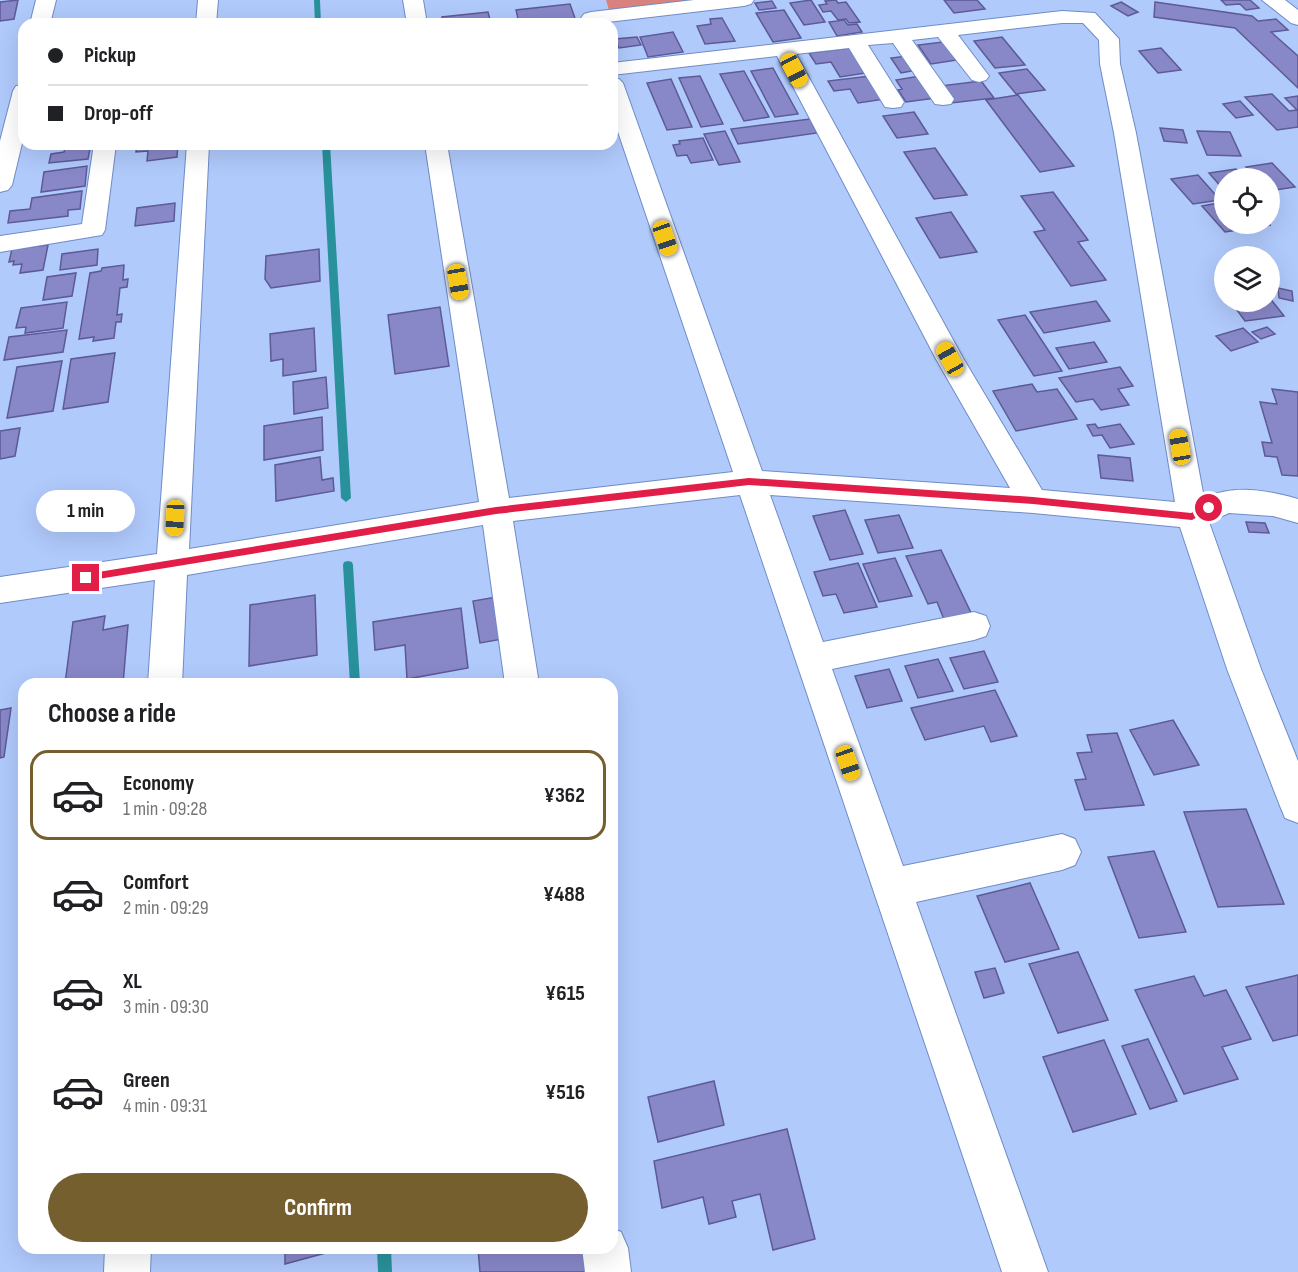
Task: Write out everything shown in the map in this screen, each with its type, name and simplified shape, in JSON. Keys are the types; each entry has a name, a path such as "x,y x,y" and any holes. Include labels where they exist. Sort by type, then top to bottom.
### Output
{"street":[{"path":"42,18 46,0"},
{"path":"206,18 208,0"},
{"path":"413,0 416,18"},
{"path":"590,14 744,0"},
{"path":"1272,0 1298,19"},
{"path":"618,68 1062,17 1088,17 1110,39 1110,64 1125,133 1192,516 1244,669 1298,806"},
{"path":"944,31 979,76"},
{"path":"899,36 943,99"},
{"path":"855,41 893,102"},
{"path":"783,49 950,359 1033,501"},
{"path":"618,100 1025,1272"},
{"path":"0,185 18,114"},
{"path":"0,244 93,230 104,150"},
{"path":"165,678 198,150"},
{"path":"437,150 521,678"},
{"path":"0,590 172,565 496,511 749,482 1033,501 1192,516 1226,501 1286,508 1298,534"},
{"path":"812,659 974,626"},
{"path":"891,888 1062,852"},
{"path":"126,1272 128,1254"},
{"path":"606,1254 608,1272"}],"shaded area":[{"path":"606,0 725,0 610,13"}],"building":[{"path":"18,0 14,19 0,21 0,2"},
{"path":"811,0 825,22 804,25 790,3"},
{"path":"836,0 838,3 846,2 860,22 849,23 846,19 838,20 831,11 823,12 819,5 827,4 825,1"},
{"path":"944,0 977,0 985,9 954,13"},
{"path":"1221,0 1250,0 1259,8 1246,10 1240,4 1226,5"},
{"path":"772,1 776,8 759,10 755,3"},
{"path":"1121,2 1138,12 1128,16 1111,6"},
{"path":"1155,2 1252,16 1258,21 1276,19 1288,30 1271,32 1298,56 1298,88 1235,28 1154,17"},
{"path":"570,4 575,18 518,18 516,10"},
{"path":"784,10 801,38 773,42 756,13"},
{"path":"488,12 490,18 442,18"},
{"path":"722,18 735,41 705,44 697,26 711,24 710,19"},
{"path":"844,20 848,25 857,24 862,32 837,36 829,22"},
{"path":"673,32 683,52 648,57 640,37"},
{"path":"637,37 641,45 619,48 618,39"},
{"path":"1002,37 1025,65 995,68 974,41"},
{"path":"943,42 957,60 931,64 918,45"},
{"path":"850,48 866,73 840,77 831,62 816,64 809,53"},
{"path":"1161,48 1181,70 1158,73 1139,51"},
{"path":"907,56 917,70 901,73 891,58"},
{"path":"773,68 798,114 775,117 751,71"},
{"path":"1027,69 1045,90 1016,94 999,73"},
{"path":"744,71 769,117 744,121 720,74"},
{"path":"700,76 723,124 701,127 679,78"},
{"path":"870,76 885,99 858,103 850,89 834,91 828,81"},
{"path":"920,76 936,98 906,102 898,90 902,89 896,80"},
{"path":"671,79 692,127 667,130 647,83"},
{"path":"981,81 994,98 951,103 940,86"},
{"path":"1272,94 1289,111 1297,110 1285,98 1298,96 1298,127 1277,130 1245,97"},
{"path":"1018,95 1074,166 1040,172 986,100"},
{"path":"1240,101 1253,115 1236,118 1223,104"},
{"path":"914,112 928,134 897,138 883,116"},
{"path":"810,119 817,133 738,144 731,129"},
{"path":"1160,128 1183,130 1187,143 1164,141"},
{"path":"725,131 740,162 719,165 704,134"},
{"path":"1197,131 1230,132 1241,156 1207,155"},
{"path":"703,138 713,160 691,163 687,155 677,156 673,145 680,144 679,141"},
{"path":"935,148 967,195 934,199 904,152"},
{"path":"64,150 90,150 88,159 49,163 51,154"},
{"path":"136,150 178,150 177,157 147,161 148,151 136,152"},
{"path":"1272,163 1277,168 1247,168"},
{"path":"87,166 85,186 41,192 44,172"},
{"path":"1280,171 1295,187 1280,189"},
{"path":"1198,175 1214,193 1214,201 1193,204 1171,179"},
{"path":"82,191 80,209 68,210 68,216 8,223 10,211 30,209 32,198"},
{"path":"1053,192 1088,240 1078,242 1106,280 1071,286 1034,232 1045,230 1021,196"},
{"path":"175,203 174,221 135,226 137,208"},
{"path":"1214,204 1214,220 1202,206"},
{"path":"951,212 977,252 940,258 916,218"},
{"path":"48,245 43,270 20,273 22,264 13,265 14,261 9,262 12,249"},
{"path":"98,249 97,265 60,270 62,254"},
{"path":"319,249 320,281 271,288 265,279 266,256"},
{"path":"124,265 123,280 128,279 127,287 120,288 117,315 122,314 121,322 116,322 114,338 93,341 94,337 79,339 90,273 101,271 102,268"},
{"path":"76,273 72,296 43,300 47,277"},
{"path":"1280,288 1292,291 1293,301 1280,298"},
{"path":"1096,301 1110,321 1044,333 1030,312"},
{"path":"67,302 63,328 25,333 26,327 16,328 21,308"},
{"path":"440,307 449,366 395,374 388,315"},
{"path":"1280,311 1284,316 1245,321 1238,312"},
{"path":"1025,315 1062,371 1034,376 998,320"},
{"path":"1267,327 1275,334 1261,339 1252,332"},
{"path":"314,328 316,371 283,376 283,359 271,361 270,334"},
{"path":"1243,328 1258,342 1231,351 1216,336"},
{"path":"67,330 63,352 4,360 9,337"},
{"path":"1094,342 1107,362 1069,369 1056,348"},
{"path":"115,353 108,402 63,409 71,359"},
{"path":"62,361 53,411 7,418 17,367"},
{"path":"1120,367 1133,386 1118,389 1129,405 1101,410 1093,399 1076,402 1059,378"},
{"path":"326,377 328,408 294,414 293,382"},
{"path":"1032,384 1037,392 1057,389 1077,419 1016,431 993,391"},
{"path":"1272,389 1298,392 1298,476 1282,475 1277,457 1265,456 1262,442 1272,443 1260,402 1277,404"},
{"path":"322,417 323,450 264,460 264,426"},
{"path":"1095,424 1098,428 1120,424 1134,444 1110,448 1102,435 1093,436 1087,425"},
{"path":"20,428 15,456 0,459 0,431"},
{"path":"1098,455 1130,458 1133,481 1101,478"},
{"path":"320,457 322,480 333,478 334,491 276,501 275,465"},
{"path":"845,510 863,554 830,560 813,516"},
{"path":"899,515 913,548 878,553 865,520"},
{"path":"1246,522 1265,523 1269,533 1249,532"},
{"path":"941,550 973,617 945,622 937,602 928,604 906,556"},
{"path":"895,558 912,596 879,602 863,564"},
{"path":"858,563 877,607 844,613 836,594 823,596 814,572"},
{"path":"315,595 317,655 249,666 250,605"},
{"path":"496,597 503,639 480,643 473,601"},
{"path":"461,608 468,668 407,678 405,645 375,650 373,622"},
{"path":"105,616 103,630 128,625 124,678 66,678 73,622"},
{"path":"984,651 998,682 964,689 950,658"},
{"path":"938,659 953,691 918,698 905,666"},
{"path":"889,669 902,701 867,708 855,676"},
{"path":"995,690 1017,736 991,742 984,726 925,740 911,708"},
{"path":"11,708 4,757 0,758 0,710"},
{"path":"1173,720 1199,765 1154,775 1130,730"},
{"path":"1117,733 1144,805 1085,810 1075,780 1086,779 1077,753 1092,752 1087,735"},
{"path":"1246,809 1284,904 1218,907 1184,812"},
{"path":"1154,851 1186,932 1139,938 1108,857"},
{"path":"1030,883 1059,949 1005,962 977,896"},
{"path":"1078,952 1108,1020 1058,1033 1029,964"},
{"path":"995,968 1004,993 984,998 975,972"},
{"path":"1298,975 1298,1035 1273,1041 1246,987"},
{"path":"1194,976 1204,996 1226,990 1251,1039 1222,1047 1238,1079 1184,1094 1135,990"},
{"path":"1148,1039 1177,1101 1150,1109 1122,1046"},
{"path":"1104,1040 1136,1114 1073,1132 1043,1057"},
{"path":"714,1081 724,1125 658,1142 648,1097"},
{"path":"787,1129 815,1239 773,1250 760,1194 732,1201 736,1217 709,1224 703,1197 662,1208 654,1161"},
{"path":"285,1254 322,1254 285,1264"},
{"path":"478,1254 589,1254 591,1272 480,1272"}],"waterway":[{"path":"317,0 318,18"},
{"path":"326,150 346,498"},
{"path":"348,565 355,678"},
{"path":"384,1254 385,1272"}],"route":[{"path":"86,578 496,511 749,482 1033,501 1192,516 1209,508"}]}
